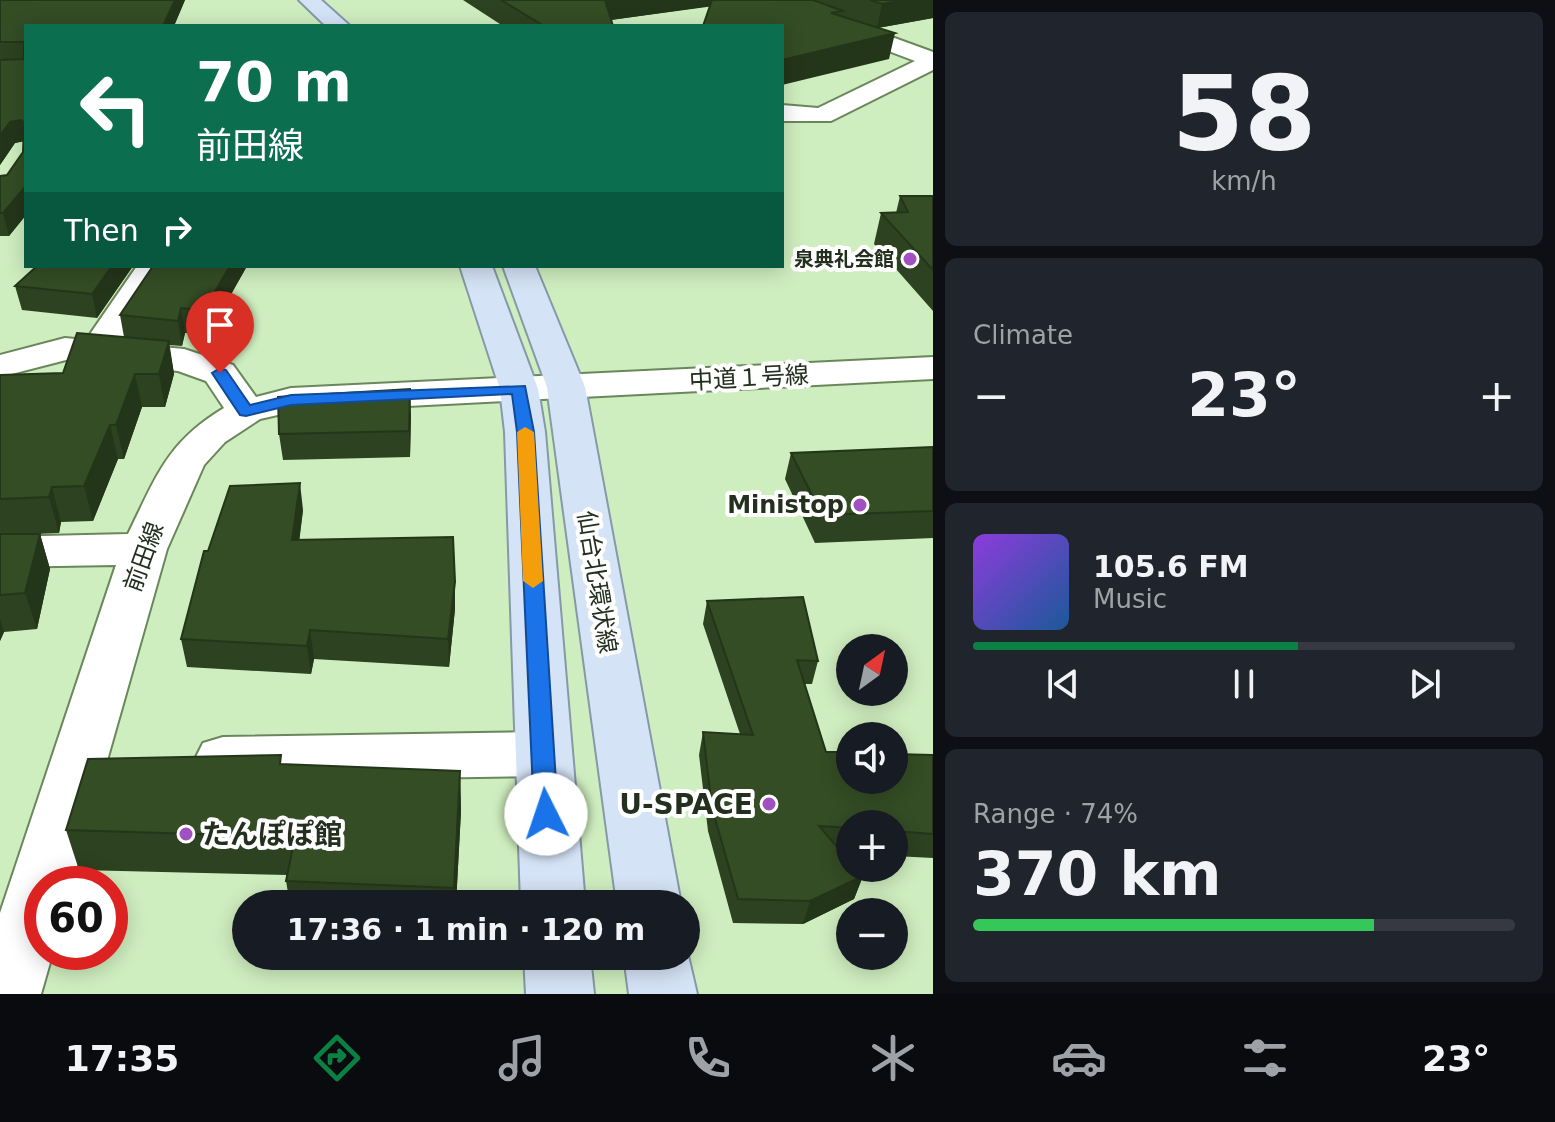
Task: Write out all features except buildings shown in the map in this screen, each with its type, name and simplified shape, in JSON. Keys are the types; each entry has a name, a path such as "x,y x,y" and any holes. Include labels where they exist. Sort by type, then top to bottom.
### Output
{"main road":[{"path":"309,0 337,24"},
{"name":"仙台北環状線","path":"477,268 542,388 525,432 552,890"},
{"name":"仙台北環状線","path":"519,268 646,890"},
{"path":"558,970 560,994"},
{"path":"659,970 663,994"}],"street":[{"path":"771,0 933,61"},
{"path":"800,11 823,0"},
{"path":"784,113 822,116 933,61"},
{"path":"0,366 80,350 151,268"},
{"path":"0,345 184,360 220,373 246,411"},
{"name":"中道１号線","path":"542,388 933,368"},
{"name":"前田線","path":"7,994 127,760 144,549 185,461 211,433 246,411 291,400 542,388"},
{"path":"0,552 144,549"},
{"path":"127,760 542,754"}],"slow traffic":[{"path":"525,432 533,581"}],"place":[{"name":"泉典礼会館","path":"910,259"},
{"name":"Ministop","path":"860,505"},
{"name":"U-SPACE","path":"769,804"},
{"name":"たんぽぽ館","path":"186,834"}],"route":[{"path":"220,373 246,411 291,400 519,389 525,432 546,814"}]}
